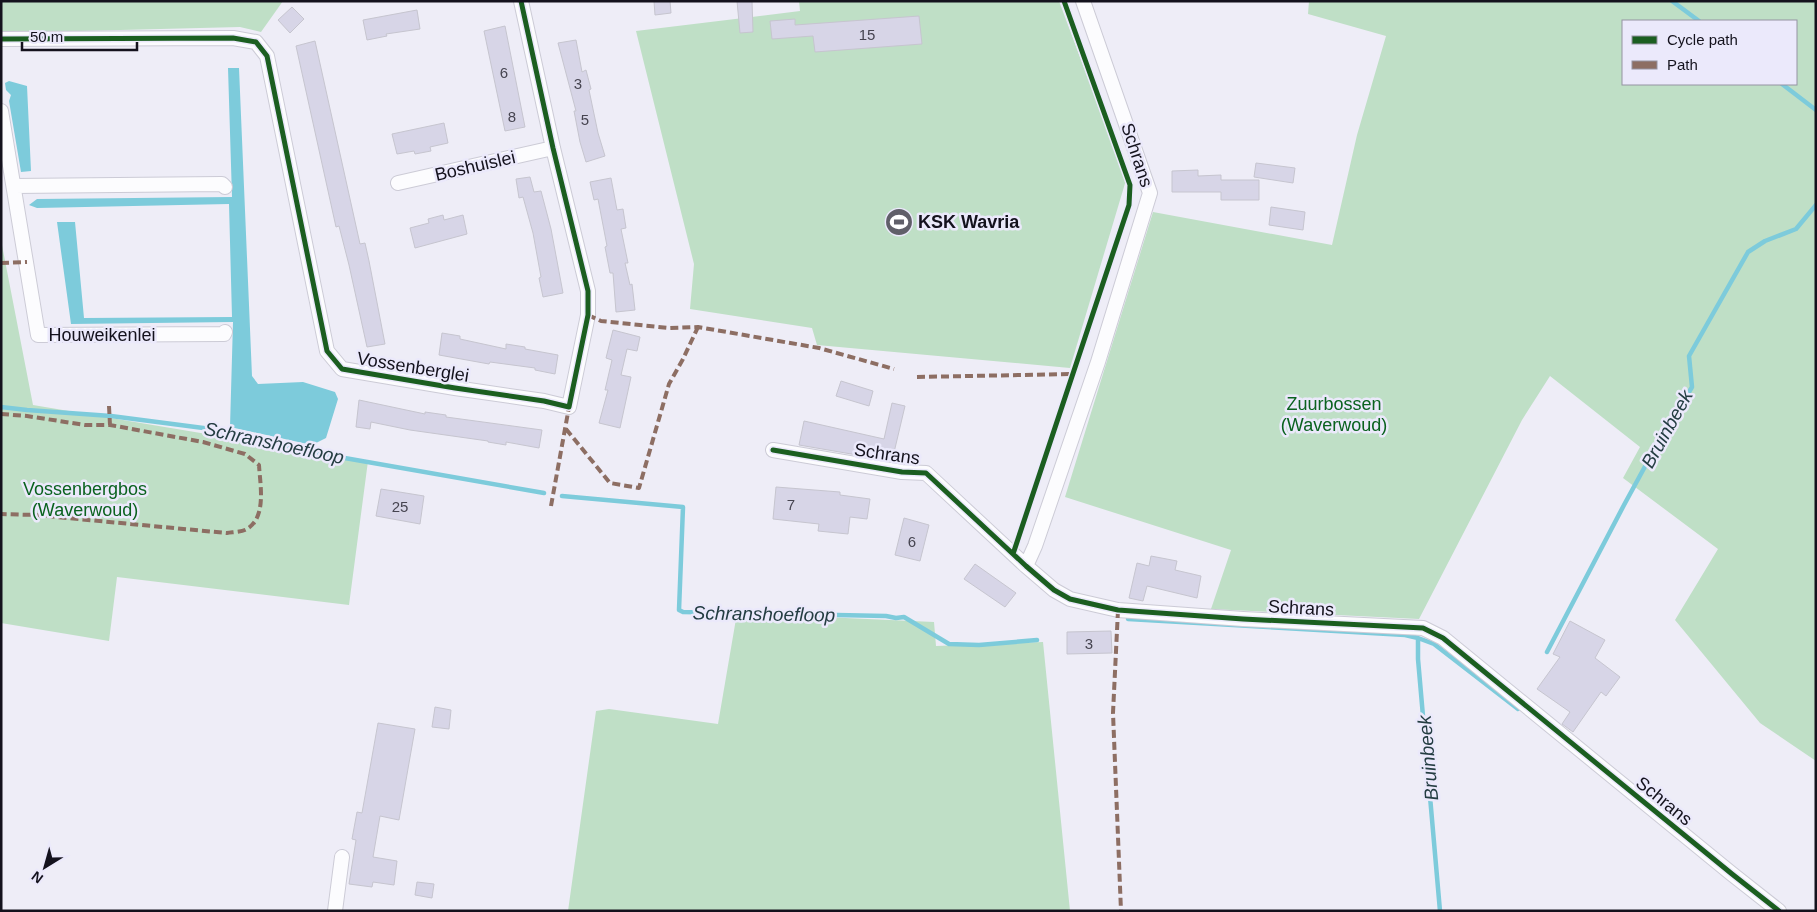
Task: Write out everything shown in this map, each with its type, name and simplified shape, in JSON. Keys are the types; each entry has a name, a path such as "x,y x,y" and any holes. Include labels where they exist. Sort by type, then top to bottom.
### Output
{"street":[{"name":"Vossenberglei","path":"1,40 233,38 256,42 267,56 327,351 342,369 544,401 569,407 588,315 588,291 553,148 522,1"},
{"name":"Schrans","path":"1026,566 1035,546 1098,362 1150,192 1083,1"},
{"name":"Houweikenlei","path":"1,111 38,335 224,334 225,332"},
{"name":"Boshuislei","path":"398,183 553,148"},
{"path":"14,186 222,184 225,187"},
{"name":"Schrans","path":"773,450 902,472 926,473 1026,566 1054,590 1070,600 1118,610 1243,619 1423,628 1444,638 1779,911"},
{"path":"335,911 342,857"}],"green space":[{"path":"1,1 283,1 261,32 240,27 1,33"},
{"name":"KSK Wavria","path":"799,1 1059,1 1126,180 1070,368 817,345 812,328 690,309 694,264 636,31 800,11"},
{"name":"Zuurbossen (Waverwoud)","path":"1309,1 1816,1 1816,761 1760,723 1675,620 1718,549 1623,478 1640,447 1550,376 1522,420 1419,619 1211,609 1231,550 1065,497 1153,212 1332,245 1357,135 1386,36 1308,14"},
{"name":"Vossenbergbos (Waverwoud)","path":"1,240 33,405 368,461 349,605 117,577 109,641 1,623"},
{"path":"737,613 934,622 936,646 1043,642 1070,911 568,911 596,711 609,709 718,724"}],"water":[{"path":"228,68 239,68 252,376 258,384 303,382 335,392 338,399 326,438 312,445 230,427 233,322 71,324 57,222 75,222 84,318 232,317 229,204 37,208 29,205 37,199 232,197"},
{"path":"9,81 27,86 31,171 21,172 9,101 11,95 6,90 5,83"}],"building":[{"path":"654,1 670,1 671,13 655,15"},
{"path":"737,1 752,1 753,32 740,33"},
{"path":"292,7 304,19 290,33 278,20"},
{"path":"417,10 420,29 386,34 387,36 367,40 363,20"},
{"path":"919,16 922,44 815,52 813,36 772,39 770,21 795,19 795,25"},
{"path":"505,26 525,127 505,131 484,31"},
{"path":"576,40 582,72 586,70 591,89 589,90 605,156 586,162 580,142 574,111 576,111 558,43"},
{"path":"315,41 360,244 365,243 385,344 367,347 339,226 336,227 296,46"},
{"path":"444,123 448,143 430,147 431,151 415,154 414,151 397,154 392,134"},
{"path":"1256,163 1295,168 1293,183 1254,177"},
{"path":"1198,170 1198,176 1221,175 1221,180 1259,180 1259,200 1221,200 1221,192 1172,192 1172,171"},
{"path":"530,177 534,192 541,191 551,229 563,293 543,297 533,233 523,197 519,198 516,179"},
{"path":"611,178 617,210 623,209 626,228 621,229 628,263 625,263 630,285 632,284 635,310 616,312 613,273 610,273 598,199 594,200 590,182"},
{"path":"1271,207 1305,212 1303,230 1269,225"},
{"path":"443,215 444,220 463,215 467,234 415,248 410,228 429,223 428,219"},
{"path":"613,330 640,337 637,351 627,349 621,375 631,377 620,428 599,423 608,390 605,390 612,360 606,358"},
{"path":"442,333 506,349 506,344 558,355 555,374 535,370 535,368 490,362 489,364 439,355"},
{"path":"841,381 873,391 869,406 836,396"},
{"path":"359,400 425,414 425,412 446,415 446,417 542,430 539,448 506,442 506,445 371,422 370,429 356,427"},
{"path":"892,403 905,406 892,461 799,445 804,421 884,439"},
{"path":"776,487 840,492 840,495 870,499 867,519 850,517 848,534 818,531 819,524 773,519"},
{"path":"381,489 424,496 420,524 376,516"},
{"path":"904,518 929,525 920,561 895,555"},
{"path":"1151,556 1177,561 1175,570 1201,576 1197,598 1147,586 1143,601 1129,598 1137,563 1149,566"},
{"path":"975,564 1016,593 1005,607 964,579"},
{"path":"1570,621 1605,640 1595,658 1620,677 1606,696 1601,692 1573,732 1562,724 1570,712 1537,689 1560,657 1553,654"},
{"path":"1111,631 1112,653 1067,654 1067,632"},
{"path":"435,707 451,710 449,729 432,727"},
{"path":"378,723 415,729 399,820 380,816 373,857 397,861 394,885 373,882 372,887 349,884 356,840 352,839 357,812 362,813"},
{"path":"417,882 434,884 432,898 415,895"}],"waterway":[{"name":"Bruinbeek","path":"1672,1 1698,20"},
{"name":"Bruinbeek","path":"1783,85 1816,110"},
{"name":"Bruinbeek","path":"1547,652 1654,450 1692,387 1689,356 1748,252 1765,241 1796,229 1816,205"},
{"name":"Schranshoefloop","path":"1,407 111,416 211,429 339,457 544,493"},
{"name":"Schranshoefloop","path":"562,496 683,507 679,610 683,612 904,617 949,644 979,645 1037,640"},
{"name":"Schranshoefloop","path":"1128,619 1405,635 1418,638"},
{"name":"Bruinbeek","path":"1440,911 1418,659 1418,638 1434,644 1519,708"}],"marked path":[{"path":"1,263 27,262"},
{"path":"588,315 601,321 669,328 698,327 819,348 894,369"},
{"path":"566,429 610,483 639,488 669,384 698,327"},
{"path":"917,377 1073,374"},
{"path":"109,406 110,425"},
{"path":"551,506 569,407"},
{"path":"1,414 85,425 110,425 203,442 245,454 259,465 261,490 260,508 253,524 245,530 227,533 35,515 1,514"},
{"path":"1118,610 1113,713 1121,911"}],"cycle path":[{"path":"1,39 233,38 256,42 267,56 327,351 342,369 544,401 569,407 588,315 588,291 553,148 521,1"},
{"path":"1013,554 1129,205 1130,185 1064,1"},
{"path":"773,450 902,472 926,473 1026,566 1054,590 1070,599 1118,610 1243,619 1423,628 1443,638 1779,911"}],"place":[{"name":"KSK Wavria","path":"899,222"}]}
